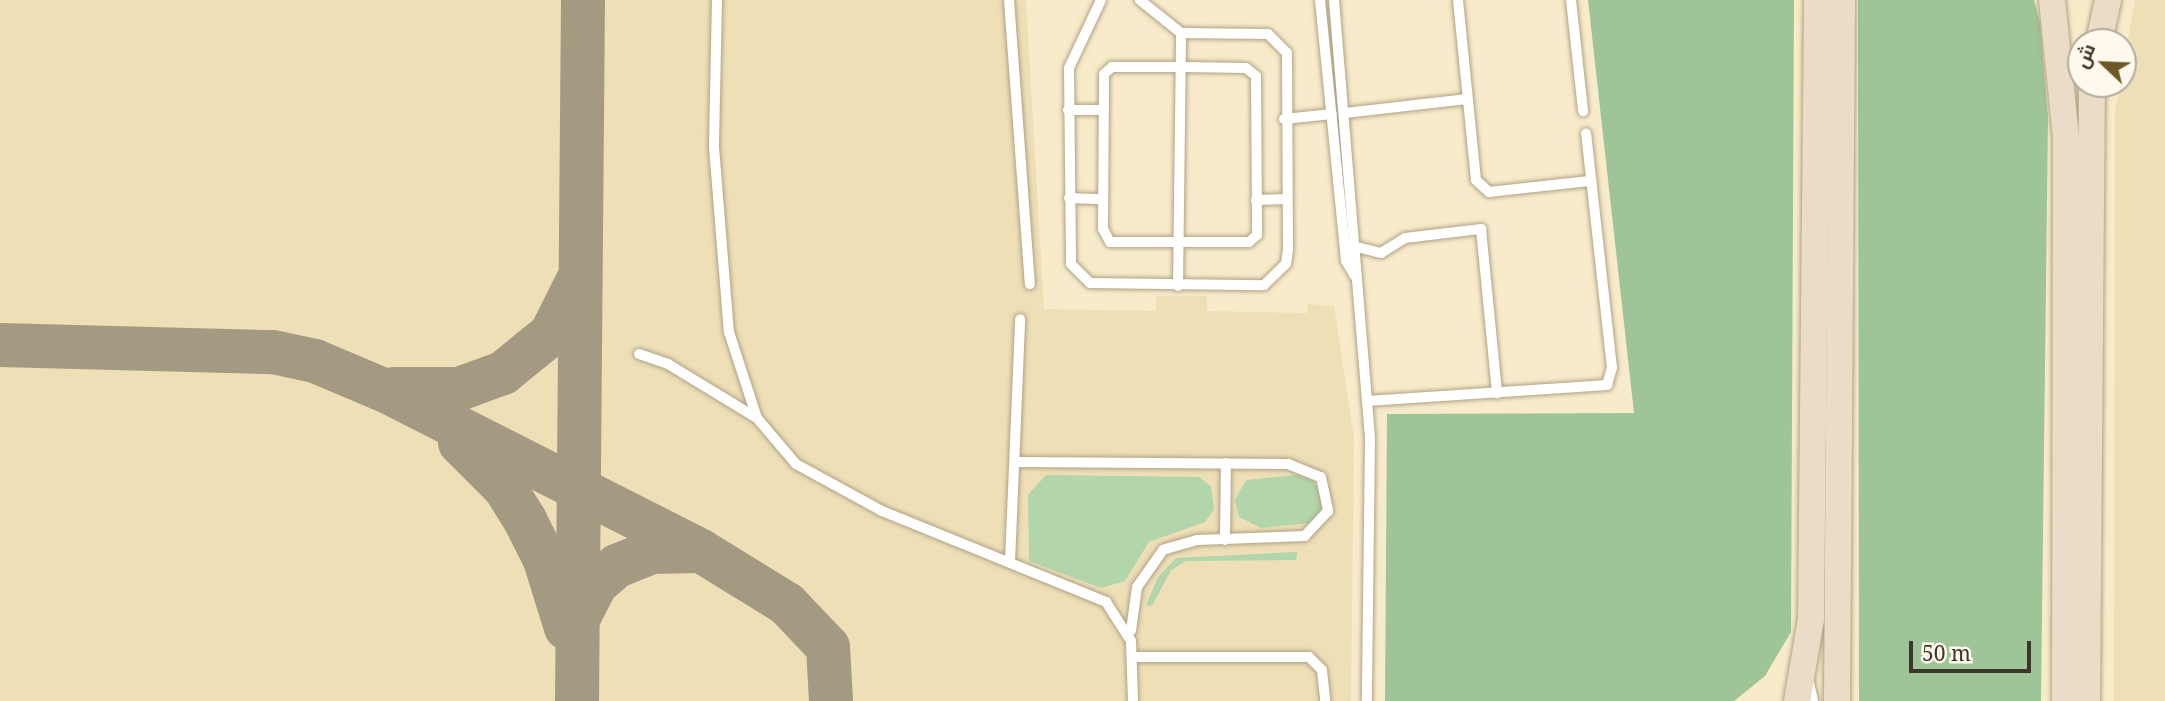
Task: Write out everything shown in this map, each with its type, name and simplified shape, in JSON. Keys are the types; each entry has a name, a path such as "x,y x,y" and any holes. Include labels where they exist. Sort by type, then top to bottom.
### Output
{"street":[{"path":"1817,0 1829,34 1837,701"},
{"path":"1797,701 1808,662 1829,34 1842,0"},
{"path":"2052,0 2066,137 2065,701"},
{"path":"2102,28 2108,0"},
{"path":"2087,701 2092,98"}],"lane":[{"path":"717,0 714,147 729,332 757,418"},
{"path":"1009,0 1030,284"},
{"path":"1101,0 1072,56 1068,110 1071,264 1078,276 1090,283 1264,285 1277,277 1286,264 1287,53 1280,41 1255,33 1181,33 1140,0"},
{"path":"1320,0 1346,261 1355,276"},
{"path":"1334,0 1352,186 1357,247 1355,276 1367,401 1367,701"},
{"path":"1458,0 1467,99 1481,188 1498,192 1591,181"},
{"path":"1571,0 1583,111"},
{"path":"1178,286 1181,33"},
{"path":"1181,67 1252,71 1261,112 1254,240 1110,242 1103,234 1107,70 1181,67"},
{"path":"1345,113 1467,99"},
{"path":"1068,110 1104,110"},
{"path":"1286,119 1332,114"},
{"path":"1367,401 1599,389 1611,377 1586,133"},
{"path":"1339,188 1352,186"},
{"path":"1069,198 1103,199"},
{"path":"1256,200 1287,199"},
{"path":"1357,247 1381,253 1405,238 1481,229 1497,393"},
{"path":"1010,562 1019,462 1020,319"},
{"path":"639,354 668,364 757,418 796,464 822,480 881,511 1106,602 1131,641"},
{"path":"1019,462 1300,464 1321,477 1329,499 1323,522 1305,536 1186,541 1154,559 1133,600 1133,701"},
{"path":"1225,540 1226,463"},
{"path":"1133,657 1309,657 1322,670 1325,701"},
{"path":"1783,701 1808,662"},
{"path":"1808,662 1812,701"}],"shaded area":[{"path":"0,0 1026,0 1044,309 1156,311 1156,296 1207,296 1207,311 1307,313 1308,304 1334,306 1354,438 1351,701 0,701"},
{"path":"2135,0 2165,0 2165,701 2114,701 2115,111 2117,98 2137,98 2137,28 2130,28"}],"green space":[{"path":"1588,0 1794,0 1791,632 1765,676 1734,701 1385,701 1387,414 1634,413"},
{"path":"1858,0 2034,0 2040,22 2048,117 2041,701 1859,701"},
{"path":"1046,475 1199,477 1211,486 1214,509 1205,522 1149,542 1125,581 1101,588 1029,561 1028,495"},
{"path":"1296,475 1312,480 1321,494 1321,510 1311,523 1261,528 1239,517 1235,500 1246,480"},
{"path":"1297,552 1296,560 1186,561 1171,570 1152,606 1146,605 1158,577 1176,558"}],"taxiway":[{"path":"577,701 583,0"},
{"path":"393,389 459,389 503,373 551,334 577,282"},
{"path":"0,345 273,352 315,361 388,392 701,551 787,604 828,647 831,701"},
{"path":"460,443 505,488 525,520 545,560 566,628"},
{"path":"578,619 596,584 617,566 652,552 699,551"}]}
